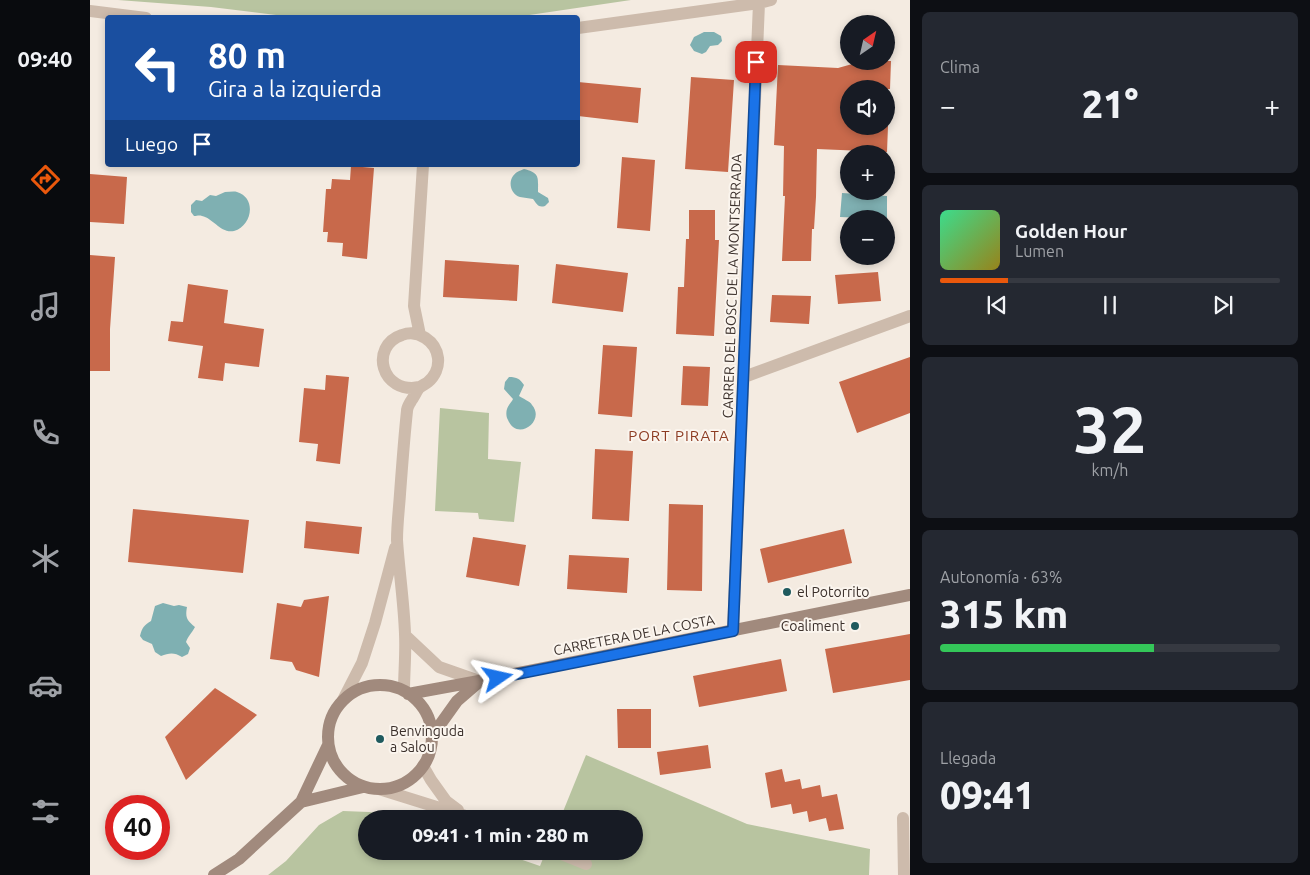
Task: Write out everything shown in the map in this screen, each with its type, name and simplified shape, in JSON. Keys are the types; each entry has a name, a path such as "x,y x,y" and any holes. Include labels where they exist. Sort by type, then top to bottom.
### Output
{"street":[{"path":"580,28 765,1"},
{"name":"CARRER DEL BOSC DE LA MONTSERRADA","path":"733,631 744,377 765,1"},
{"path":"90,11 122,15"},
{"path":"420,335 414,306 423,167"},
{"path":"403,334 414,306"},
{"path":"744,377 910,316"},
{"path":"394,384 411,389 420,387 434,375 438,366 438,356 428,340 420,335 403,334 388,344 384,352 384,369 407,408"},
{"path":"406,693 406,636 397,538 407,408 420,387"},
{"path":"363,787 350,780 332,758 328,745 328,729 333,713 343,700 362,663 375,623 397,538"},
{"name":"CARRETERA DE LA COSTA","path":"406,693 479,682 910,595"},
{"path":"406,636 439,667 479,682 457,702 432,736"},
{"path":"343,700 356,691 372,686 388,686 406,693 420,705 428,720 432,736 429,752 423,766 411,779 396,787 379,789"},
{"path":"214,875 239,859 301,802 328,745"},
{"path":"423,766 446,801 460,810"},
{"path":"301,802 363,787 379,789 448,810"},
{"path":"904,818 904,875"},
{"path":"576,860 586,864"}],"green space":[{"path":"118,0 631,0 529,15 276,15 211,7"},
{"path":"440,408 489,413 488,459 521,462 514,522 479,519 478,513 435,511"},
{"path":"586,755 747,824 870,849 869,875 268,875 286,861 319,825 343,811 358,812 358,860 522,860 540,866 542,860 643,860 643,810 564,810"}],"water":[{"path":"704,32 714,32 721,36 722,41 718,45 710,46 702,54 694,51 690,45 694,37"},
{"path":"524,169 533,172 537,176 538,192 548,198 549,202 545,206 539,206 533,199 520,197 514,193 511,179 516,173"},
{"path":"225,192 236,192 243,195 250,206 250,212 245,224 234,231 225,230 206,217 194,216 191,212 191,205 196,200 202,201 210,195 216,196"},
{"path":"841,200 887,200 887,210 841,210"},
{"path":"509,377 516,378 523,383 524,385 519,396 530,402 535,411 533,423 523,429 512,426 507,417 508,406 513,399 504,389 505,382"},
{"path":"163,603 187,607 187,618 195,627 186,642 190,648 188,654 182,657 176,654 161,656 155,652 152,644 143,640 140,636 144,627 151,621 155,606"}],"building":[{"path":"778,65 840,67 840,70 891,70 890,80 840,80 840,135 888,135 887,145 840,145 840,150 817,149 816,197 811,261 782,261 785,196 783,196 784,146 774,145"},
{"path":"691,77 734,80 728,172 685,169"},
{"path":"580,82 641,88 638,123 580,116"},
{"path":"622,157 655,160 650,231 617,228"},
{"path":"351,167 374,168 367,259 342,256 343,243 327,242 328,232 323,232 326,189 331,189 332,179 350,180"},
{"path":"90,174 127,177 124,224 90,222"},
{"path":"689,210 715,210 715,240 719,240 714,336 676,334 678,287 684,287 686,239 689,239"},
{"path":"90,255 115,257 110,329 110,371 90,371"},
{"path":"445,260 519,265 517,301 443,297"},
{"path":"556,264 628,273 623,312 552,303"},
{"path":"878,272 881,301 838,304 835,275"},
{"path":"188,284 228,290 224,323 264,329 259,367 225,363 223,381 198,378 203,346 168,341 171,321 183,322"},
{"path":"772,295 811,296 809,324 770,322"},
{"path":"603,345 637,347 632,417 598,414"},
{"path":"910,357 910,413 857,433 839,382"},
{"path":"683,366 710,367 708,406 681,405"},
{"path":"326,375 349,377 340,464 316,461 318,444 299,442 304,388 325,390"},
{"path":"595,449 633,451 629,521 592,519"},
{"path":"669,504 703,505 702,591 667,590"},
{"path":"133,509 249,520 243,573 128,562"},
{"path":"306,521 362,527 359,554 304,548"},
{"path":"844,529 852,563 768,583 760,549"},
{"path":"473,537 526,545 519,586 466,577"},
{"path":"569,555 629,558 627,593 567,589"},
{"path":"329,596 319,677 296,670 292,662 270,659 277,603 301,607 304,600"},
{"path":"910,634 910,680 833,693 825,649"},
{"path":"781,659 787,691 699,707 693,676"},
{"path":"215,688 257,715 186,780 165,737"},
{"path":"617,709 651,709 651,748 618,748"},
{"path":"708,745 711,768 660,775 657,752"},
{"path":"782,769 785,782 800,779 802,789 820,785 822,797 837,794 844,829 829,831 826,818 809,822 807,811 793,814 791,804 771,808 765,773"}],"place":[{"name":"el Potorrito","path":"787,592"},
{"name":"Coaliment","path":"855,626"},
{"name":"Benvinguda a Salou","path":"380,739"}],"district":[{"name":"PORT PIRATA","path":"679,436"}],"route":[{"path":"498,678 733,631 756,62"}]}
